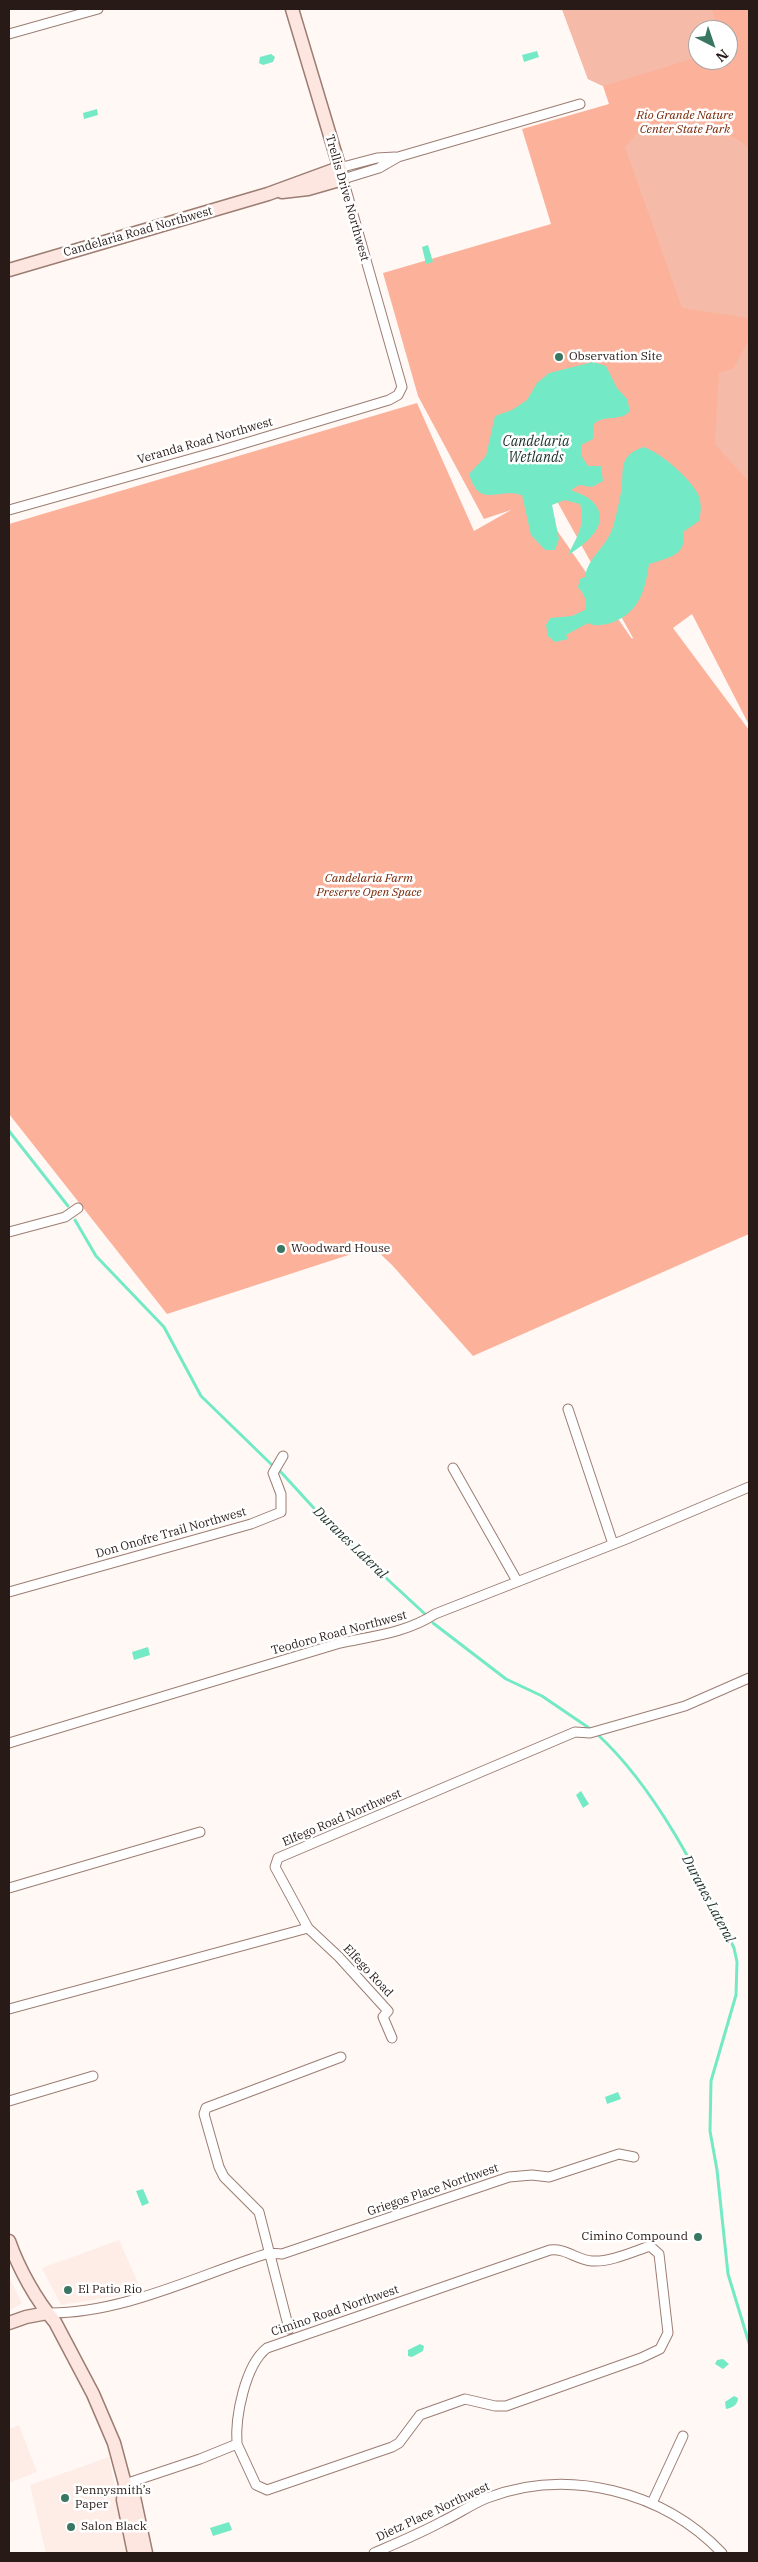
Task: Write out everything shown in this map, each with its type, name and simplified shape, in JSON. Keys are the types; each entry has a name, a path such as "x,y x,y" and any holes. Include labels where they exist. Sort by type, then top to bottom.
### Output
{"street":[{"path":"9,34 98,9"},
{"name":"Trellis Drive Northwest","path":"292,9 402,386"},
{"name":"Candelaria Road Northwest","path":"9,270 341,174 377,158 398,157 580,104"},
{"name":"Veranda Road Northwest","path":"9,510 219,451 389,400 398,394 402,386"},
{"path":"9,1232 65,1216 78,1208"},
{"path":"568,1409 612,1544"},
{"name":"Don Onofre Trail Northwest","path":"9,1592 251,1524 281,1512 281,1494 274,1480 275,1467 283,1456"},
{"path":"452,1468 517,1581"},
{"name":"Teodoro Road Northwest","path":"9,1744 340,1643 380,1637 424,1621 435,1614 749,1487"},
{"name":"Elfego Road Northwest","path":"308,1928 275,1867 278,1858 576,1732 590,1733 685,1706 749,1678"},
{"path":"9,1888 200,1832"},
{"path":"9,2010 308,1928"},
{"name":"Elfego Road","path":"308,1928 339,1957 388,2011 383,2017 392,2038"},
{"path":"289,2329 259,2212 224,2177 219,2167 204,2114 206,2108 341,2057"},
{"path":"9,2101 93,2076"},
{"name":"Griegos Place Northwest","path":"47,2313 70,2313 138,2298 269,2253 282,2254 509,2177 532,2175 549,2177 619,2154 634,2157"},
{"path":"9,2241 93,2394 114,2443 126,2484 134,2498 146,2553"},
{"name":"Cimino Road Northwest","path":"650,2246 659,2254 668,2333 660,2349 641,2358 506,2406 495,2406 465,2399 420,2415 398,2443 392,2447 268,2490 256,2486 237,2444 236,2425 242,2395 258,2354 267,2348 550,2250 559,2249 591,2261 614,2258 650,2246"},
{"path":"9,2323 47,2313"},
{"path":"652,2503 683,2436"},
{"path":"126,2484 200,2459 237,2444"},
{"path":"126,2484 123,2500 134,2553"},
{"name":"Dietz Place Northwest","path":"374,2553 487,2498 530,2487 580,2485 613,2489 652,2503 683,2520 706,2537 722,2553"}],"shaded area":[{"path":"119,2240 142,2292 61,2305 42,2268"},
{"path":"9,2277 22,2303 9,2311"},
{"path":"19,2425 37,2472 9,2483 9,2429"},
{"path":"109,2457 128,2553 46,2553 30,2485"}],"green space":[{"name":"Candelaria Farm Preserve Open Space","path":"562,9 749,9 749,725 692,614 673,628 749,730 749,1234 473,1356 392,1265 373,1247 167,1314 9,1114 9,524 417,403 474,531 511,510 484,519 418,396 383,273 551,224 522,129 609,104 603,86 588,79","holes":["553,494 632,639 536,500"]},
{"path":"562,9 712,9 715,20 688,20 688,60 603,86 588,79"},
{"name":"Rio Grande Nature Center State Park","path":"689,111 711,129 735,138 749,150 749,318 682,308 625,147 646,123 671,124"},
{"path":"749,339 749,482 715,444 719,373 733,369"}],"water":[{"path":"537,51 539,57 524,62 522,55"},
{"path":"271,54 275,57 273,62 263,65 259,63 260,57"},
{"path":"97,109 98,115 84,119 83,113"},
{"path":"428,245 433,262 426,264 422,247"},
{"name":"Candelaria Wetlands","path":"593,362 606,366 617,388 627,399 630,411 622,416 598,421 594,424 593,439 581,445 581,455 588,466 601,466 603,481 592,487 579,485 571,490 592,501 598,509 600,517 599,525 595,532 568,555 581,524 582,511 580,504 565,500 552,505 559,539 555,550 545,550 531,535 522,495 513,493 484,494 473,485 469,474 486,456 495,416 512,410 527,400 537,383 549,373"},
{"path":"643,447 665,459 688,480 698,494 700,501 699,521 683,532 684,540 682,546 675,555 649,564 643,592 639,600 621,619 602,625 588,623 566,635 568,639 555,642 548,636 546,625 550,618 572,616 585,610 585,598 578,587 580,579 585,577 590,563 611,531 621,492 625,460 634,451"},
{"path":"148,1647 150,1655 134,1660 132,1652"},
{"path":"581,1791 589,1804 583,1808 576,1795"},
{"path":"618,2092 621,2099 607,2104 605,2097"},
{"path":"143,2189 149,2203 142,2206 136,2191"},
{"path":"420,2344 424,2346 423,2351 412,2357 408,2356 408,2350"},
{"path":"723,2359 729,2364 723,2369 715,2364 717,2360"},
{"path":"734,2396 738,2398 737,2403 726,2409 725,2402"},
{"path":"229,2522 232,2530 213,2536 210,2528"}],"waterway":[{"name":"Duranes Lateral","path":"9,1131 68,1206"},
{"name":"Duranes Lateral","path":"75,1220 96,1256 164,1327 201,1396 271,1464"},
{"name":"Duranes Lateral","path":"279,1470 333,1529 425,1614"},
{"name":"Duranes Lateral","path":"433,1623 506,1679 542,1696 592,1730"},
{"name":"Duranes Lateral","path":"597,1734 639,1780 675,1834 707,1892 734,1948 737,1962 736,1995 711,2081 710,2131 717,2170 728,2274 749,2343"}],"place":[{"name":"Observation Site","path":"559,357"},
{"name":"Woodward House","path":"281,1249"},
{"name":"Cimino Compound","path":"698,2237"},
{"name":"El Patio Rio","path":"68,2290"},
{"name":"Pennysmith’s Paper","path":"65,2498"},
{"name":"Salon Black","path":"71,2527"}]}
